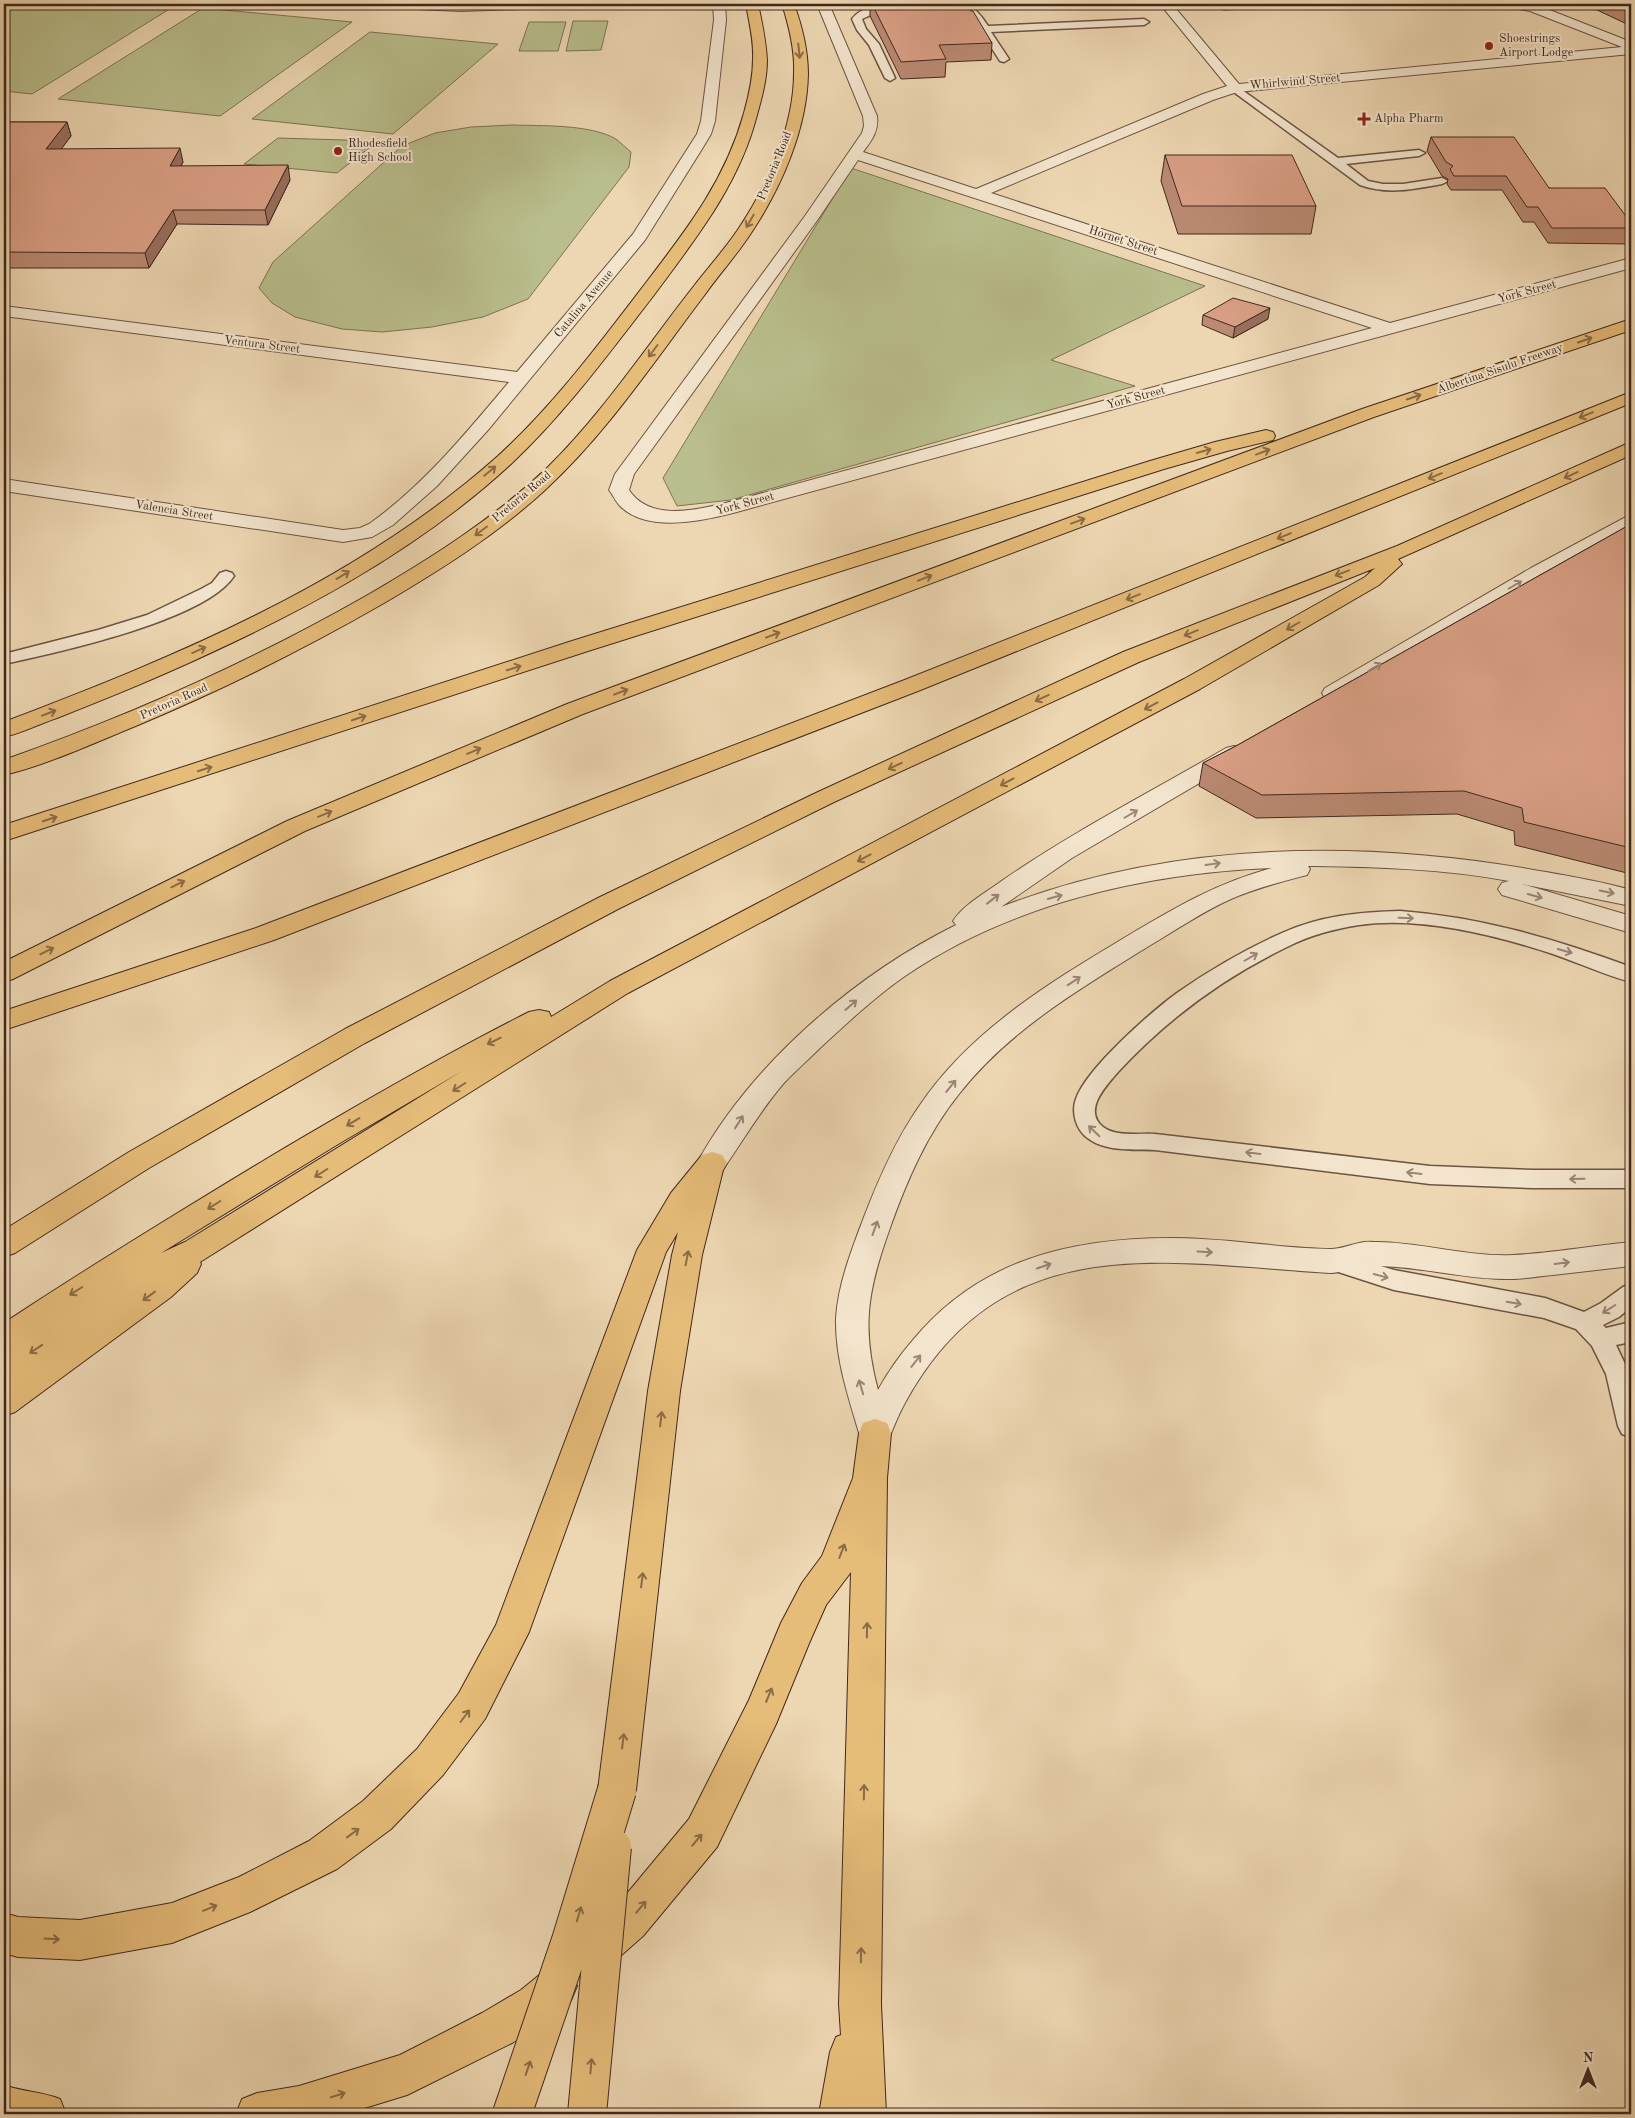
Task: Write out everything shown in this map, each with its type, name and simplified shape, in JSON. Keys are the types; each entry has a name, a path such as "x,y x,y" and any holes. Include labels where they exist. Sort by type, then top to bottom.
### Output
{"main road":[{"path":"4,730 126,683 222,640 291,605 397,540 440,511 503,460 538,426 603,349 694,232 724,187 748,126 758,82 760,57 752,4"},
{"name":"Pretoria Road","path":"4,768 59,749 145,714 277,655 336,623 454,552 507,512 554,471 603,417 746,228 768,191 797,109 801,76 795,25 788,4"},
{"name":"Albertina Sisulu Freeway","path":"1368,413 1631,324"},
{"path":"4,1021 275,931 920,682 1631,397"},
{"path":"4,833 562,652 1157,465 1222,446 1368,413"},
{"path":"4,974 134,906 296,826 575,709 1368,413"},
{"path":"4,1245 139,1160 346,1041 609,903 826,797 1131,657 1404,550 1631,448"},
{"path":"4,1370 132,1283 161,1265 196,1250 619,987 1192,684 1372,581 1390,566 1404,550"},
{"path":"4,1339 75,1292 234,1193 481,1047 550,1013 619,987"},
{"path":"587,2114 617,1790 664,1391 687,1255 712,1163"},
{"path":"4,1933 18,1937 80,1940 172,1923 198,1913 250,1892 322,1855 377,1815 430,1762 472,1706 511,1632 652,1250 681,1201 712,1163"},
{"path":"4,1402 160,1288 183,1268 196,1250"},
{"path":"865,2114 860,2004 870,1478 875,1433"},
{"path":"257,2114 299,2107 407,2074 497,2028 536,2005 629,1922 703,1833 763,1711 794,1635 814,1594 836,1566 870,1478"},
{"path":"512,2114 568,1950 617,1790"},
{"path":"840,2114 860,2004"},
{"path":"4,2106 11,2109 45,2114"}],"street":[{"path":"395,4 452,7 552,4"},
{"name":"Catalina Avenue","path":"343,536 356,535 376,528 424,488 482,426 604,281 638,236 704,134 709,115 716,61 720,20 719,4"},
{"path":"824,4 871,120 868,133 855,154"},
{"path":"1165,4 1235,88"},
{"path":"1510,4 1532,6 1631,46"},
{"name":"Whirlwind Street","path":"979,193 1208,97 1235,88 1631,50"},
{"name":"Hornet Street","path":"855,154 1391,329"},
{"name":"York Street","path":"855,154 811,219 625,474 619,490 628,505 640,511 654,514 688,517 726,509 1631,263"},
{"name":"Ventura Street","path":"4,311 521,378"},
{"name":"Valencia Street","path":"4,485 343,536"},
{"path":"1315,704 1538,572 1631,522"},
{"path":"942,942 993,899 1046,862 1249,744"},
{"path":"712,1163 744,1114 782,1068 875,984 942,942 992,919 1034,903 1093,886 1164,872 1288,857 1421,861 1484,868 1631,898"},
{"path":"875,1433 854,1363 852,1317 862,1264 888,1192 912,1142 942,1097 987,1048 1020,1018 1101,963 1212,898 1245,884 1274,875 1356,858 1486,882 1631,925"},
{"path":"875,1433 894,1393 942,1328 972,1301 1014,1276 1060,1261 1095,1254 1142,1250 1334,1261 1362,1254 1382,1254 1486,1266 1513,1267 1631,1254"}],"lane":[{"path":"931,7 959,6 970,9 1004,59"},
{"path":"890,78 874,44 862,30 858,19 861,14 874,10 911,8"},
{"path":"985,29 1144,22"},
{"path":"1235,88 1372,187 1388,188 1442,181"},
{"path":"1336,162 1419,153"},
{"path":"4,659 148,620 184,605 217,587 226,576"},
{"path":"1631,975 1564,950 1484,929 1440,921 1376,917 1325,924 1299,933 1264,950 1209,982 1155,1022 1094,1085 1087,1095 1085,1113 1089,1128 1100,1136 1109,1139 1155,1142 1430,1175 1533,1180 1631,1179"},
{"path":"1334,1261 1394,1280 1545,1308 1593,1331 1631,1332"},
{"path":"1593,1331 1610,1310 1631,1294"},
{"path":"1593,1331 1618,1374 1631,1426"}],"green space":[{"path":"4,5 176,5 32,94 4,91"},
{"path":"203,8 352,22 220,116 58,99"},
{"path":"573,21 608,21 601,50 566,51"},
{"path":"529,22 566,22 558,51 519,51"},
{"path":"370,32 498,44 393,134 252,119"},
{"path":"512,125 579,128 593,131 616,139 631,152 629,167 528,299 483,317 432,327 382,332 342,329 295,317 272,303 259,288 273,262 402,146 435,133 471,127"},
{"path":"278,138 378,141 337,173 244,164"},
{"path":"851,168 1205,286 1051,360 1135,386 731,500 677,506 663,478"}],"building":[{"path":"872,4 967,4 992,43 939,45 946,59 901,62"},
{"path":"1618,4 1631,4 1631,10"},
{"path":"4,122 67,122 46,149 180,148 170,166 288,165 265,210 173,210 145,253 4,252"},
{"path":"1431,137 1514,137 1549,188 1605,188 1631,223 1631,228 1552,228 1538,207 1527,207 1506,176 1454,176 1450,169 1453,166 1446,162"},
{"path":"1165,155 1292,155 1316,206 1182,206"},
{"path":"1233,298 1270,308 1235,327 1203,315"},
{"path":"1631,524 1631,848 1524,822 1522,808 1464,791 1262,795 1203,763 1236,746"}],"place":[{"name":"Shoestrings Airport Lodge","path":"1489,46"},
{"name":"Alpha Pharm","path":"1364,119"},
{"name":"Rhodesfield High School","path":"338,151"}]}
